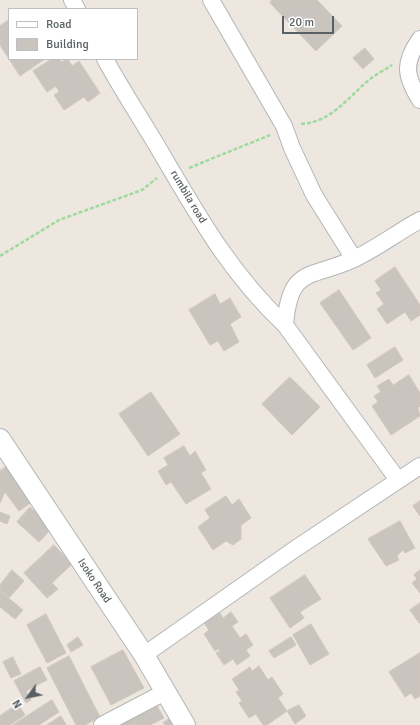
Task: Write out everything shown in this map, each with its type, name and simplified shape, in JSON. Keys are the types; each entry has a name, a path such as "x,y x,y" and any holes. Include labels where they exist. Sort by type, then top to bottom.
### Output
{"street":[{"path":"211,0 284,128 314,195 354,259"},
{"path":"420,39 410,54 407,66 409,80 420,100"},
{"name":"rumbila road","path":"106,60 207,230 232,267 267,308 285,325 398,480"},
{"path":"285,325 287,303 300,280 318,270 354,259 420,220"},
{"name":"Isoko Road","path":"0,439 144,655 185,725"},
{"path":"144,655 420,466"},
{"path":"102,725 165,692"}],"path":[{"path":"174,174 284,128 317,122 325,118 334,112 370,78 410,54"},
{"path":"0,256 45,227 67,216 147,187 154,182 161,171 163,155"}],"building":[{"path":"272,0 317,0 342,26 316,51 270,3"},
{"path":"8,21 8,57 0,45 0,26"},
{"path":"365,48 374,59 363,69 353,58"},
{"path":"10,60 44,60 20,76"},
{"path":"50,60 60,60 61,62 69,60 72,66 79,61 100,93 88,102 84,97 64,110 54,95 59,92 56,86 47,92 33,71"},
{"path":"395,267 420,305 420,315 411,321 405,312 387,324 377,309 384,304 376,293 381,290 375,281"},
{"path":"339,290 371,338 353,350 320,303"},
{"path":"215,294 220,304 230,298 241,317 230,324 239,342 224,351 218,341 210,345 189,310"},
{"path":"395,347 403,360 375,378 367,365"},
{"path":"409,375 420,393 420,406 418,408 420,416 391,435 372,406 378,402 374,396 381,392 377,386 389,379 393,385"},
{"path":"290,377 320,407 292,435 262,404"},
{"path":"151,392 180,434 148,456 119,414"},
{"path":"184,446 190,456 195,451 206,470 201,473 211,489 186,504 171,482 166,485 158,471 168,465 164,458"},
{"path":"11,463 36,499 19,511 5,492 0,503 0,471"},
{"path":"226,496 232,505 239,499 251,518 241,525 241,539 233,545 226,541 213,550 198,527 210,518 205,510"},
{"path":"420,501 420,516 413,506"},
{"path":"30,507 53,527 39,542 17,522"},
{"path":"0,512 10,516 7,524 0,521"},
{"path":"400,521 415,548 405,553 403,550 397,556 399,560 386,566 368,539"},
{"path":"54,545 72,564 52,583 58,589 47,598 24,573"},
{"path":"12,570 24,581 9,598 0,590 0,585"},
{"path":"420,570 420,593 412,583 417,579 414,575"},
{"path":"305,575 321,599 300,612 304,618 290,628 270,598"},
{"path":"0,591 23,610 15,619 0,607"},
{"path":"420,603 420,623 419,623 410,610"},
{"path":"231,612 238,622 232,626 240,638 246,634 253,645 246,650 250,656 237,665 233,659 224,665 216,653 220,651 219,649 215,651 204,634 209,630 204,623 220,613 223,618"},
{"path":"46,614 66,653 47,663 27,625"},
{"path":"311,624 329,654 310,665 293,635"},
{"path":"78,637 83,645 71,652 67,645"},
{"path":"291,637 296,645 274,658 269,651"},
{"path":"123,650 144,688 111,705 91,667"},
{"path":"420,653 420,696 415,699 411,693 405,697 389,672"},
{"path":"69,656 100,717 85,725 76,725 47,668"},
{"path":"13,657 21,674 11,678 3,662"},
{"path":"259,666 268,680 272,677 283,694 278,698 287,711 267,725 263,725 256,714 249,718 239,703 242,701 236,692 239,690 232,679 250,667 252,671"},
{"path":"40,667 47,680 26,691 31,700 26,703 14,681"},
{"path":"52,700 59,712 39,725 13,725"},
{"path":"18,704 25,715 10,725 0,725 0,716"},
{"path":"156,704 164,718 150,725 118,725"},
{"path":"299,705 306,716 295,724 287,711"},
{"path":"177,714 184,725 165,725 163,723"},
{"path":"61,716 66,725 47,725"}]}
